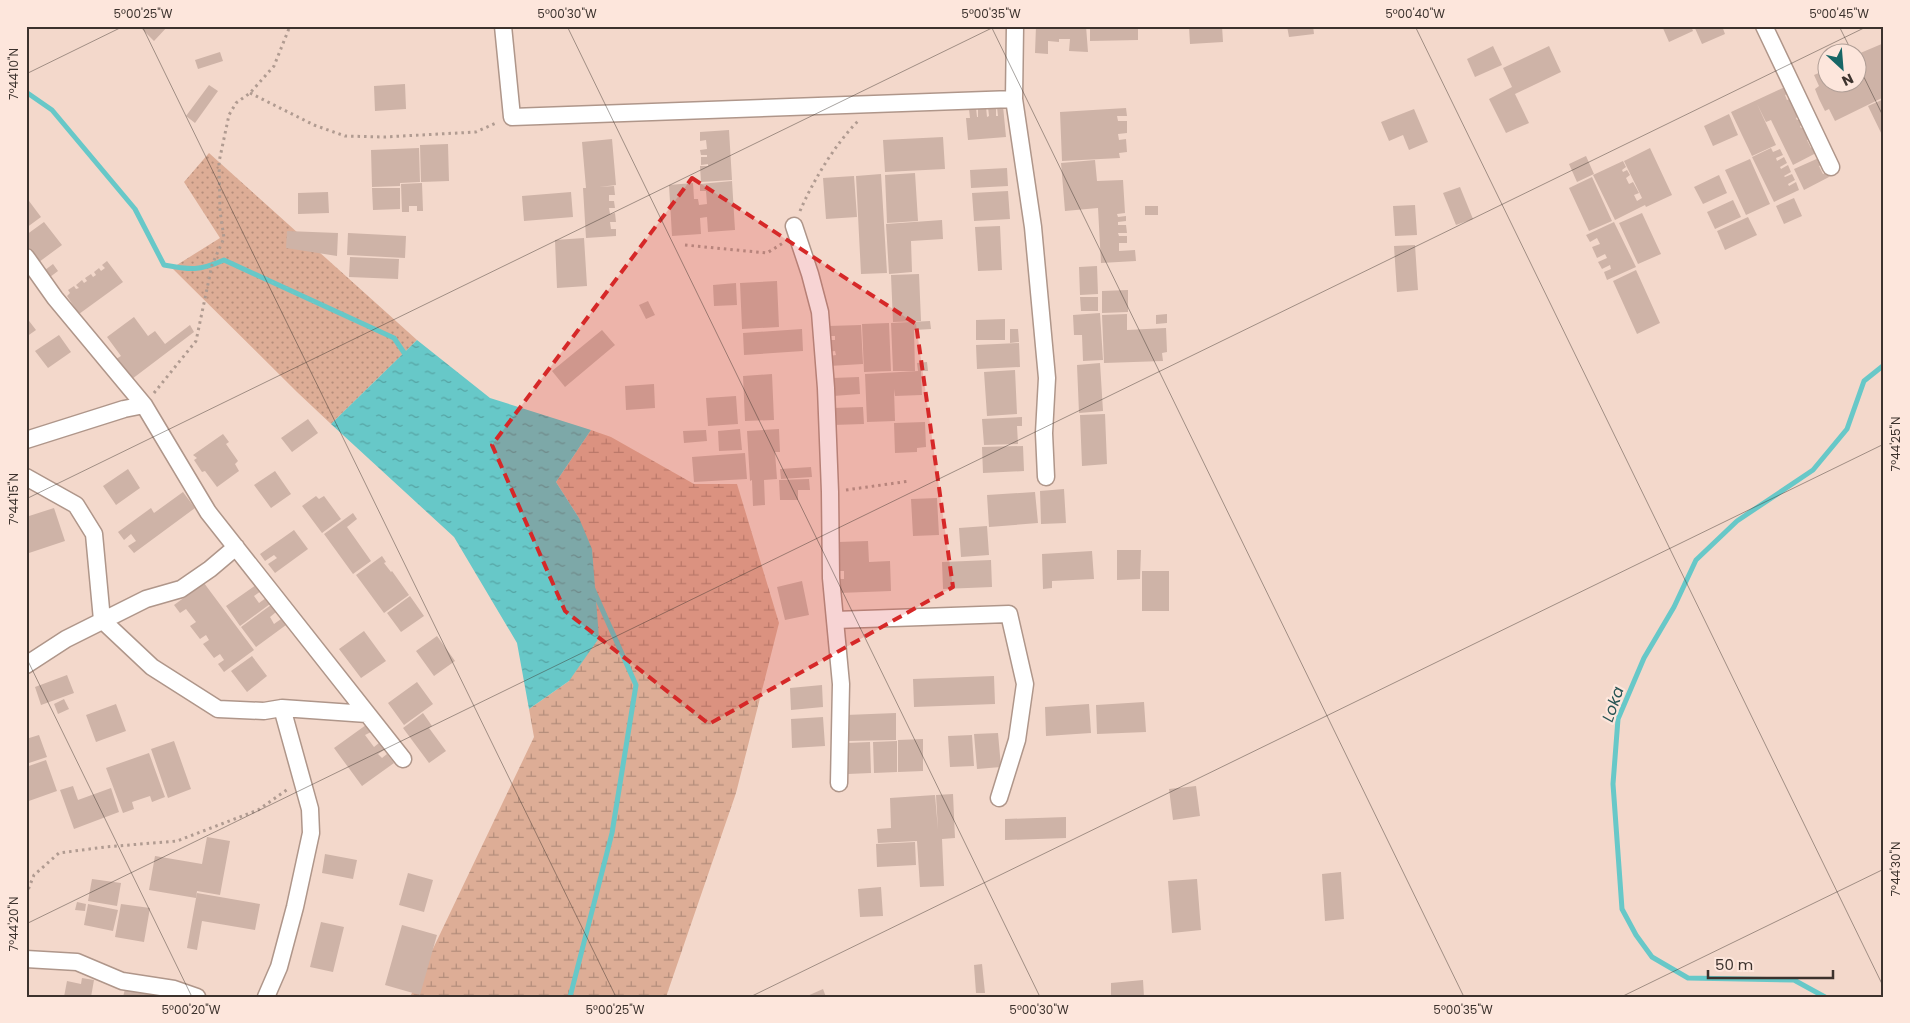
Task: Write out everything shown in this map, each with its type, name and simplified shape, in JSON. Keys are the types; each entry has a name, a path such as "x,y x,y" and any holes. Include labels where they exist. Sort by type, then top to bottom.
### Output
{"street":[{"path":"503,26 512,117 1014,99"},
{"path":"1015,26 1014,99 1033,227 1047,378 1044,433 1046,478"},
{"path":"1764,26 1831,167"},
{"path":"794,226 820,312 826,388 831,578 841,684 839,783"},
{"path":"26,257 55,298 144,405 208,512 403,759"},
{"path":"26,440 124,409 144,405"},
{"path":"26,477 76,505 94,534 102,620 152,667 218,709 264,711 282,708 366,714"},
{"path":"26,665 66,639 102,620 146,599 182,589 236,547"},
{"path":"835,620 1008,614 1025,684 1017,740 999,798"},
{"path":"266,997 279,967 295,907 311,832 310,809 282,708"},
{"path":"26,958 76,962 122,981 174,989 197,997"}],"path":[{"path":"144,405 196,341 212,266 224,238 220,211 219,162 229,115 236,103 250,93 274,66 290,26"},
{"path":"250,93 314,125 345,136 384,137 476,132 512,117"},
{"path":"684,245 767,253 784,241 794,226 806,196 846,133 875,104"},
{"path":"830,492 910,481"},
{"path":"26,895 34,875 58,853 176,841 258,810 303,780"}],"highlighted area":[{"path":"692,178 916,324 953,587 709,724 565,611 492,445"}],"green space":[{"path":"209,153 417,340 331,424 172,268 220,238 184,182"},
{"path":"591,430 611,437 694,484 737,484 779,623 736,793 666,997 410,997 534,737 529,709 569,681 579,518 556,482"}],"water":[{"path":"417,340 490,398 591,430 556,482 579,518 592,549 599,638 569,681 529,709 517,643 454,537 331,424"}],"building":[{"path":"139,26 168,26 154,41"},
{"path":"1036,26 1086,26 1088,52 1069,51 1070,39 1059,39 1059,42 1048,41 1048,54 1035,53"},
{"path":"1090,26 1138,26 1138,40 1090,41"},
{"path":"1189,26 1222,26 1223,42 1190,44"},
{"path":"1287,26 1313,26 1314,34 1289,37"},
{"path":"1662,26 1691,26 1693,31 1669,42"},
{"path":"1694,26 1722,26 1725,34 1702,44"},
{"path":"1884,43 1884,97 1835,121 1829,109 1825,111 1815,89 1818,87 1818,92 1868,92 1868,50"},
{"path":"1493,46 1502,65 1475,77 1467,59"},
{"path":"1549,46 1561,72 1515,94 1529,123 1506,133 1489,99 1512,87 1503,68"},
{"path":"220,52 223,61 198,69 195,60"},
{"path":"1818,73 1818,84 1814,75"},
{"path":"405,84 406,109 375,111 374,86"},
{"path":"209,85 218,91 195,123 186,116"},
{"path":"1787,86 1790,93 1785,95 1787,100 1793,98 1802,115 1796,118 1797,120 1802,117 1805,123 1800,126 1801,128 1807,126 1812,137 1807,140 1811,148 1816,146 1818,152 1793,165 1771,120 1766,122 1757,104 1776,145 1752,156 1731,112"},
{"path":"1884,99 1884,139 1868,106"},
{"path":"1003,106 1006,137 968,140 966,118 970,118 969,109 976,108 978,117 978,107 986,107 987,117 989,116 988,107 996,107 996,116 998,116 997,107"},
{"path":"1126,108 1127,116 1117,116 1118,121 1127,121 1127,133 1118,134 1119,140 1126,139 1127,152 1119,153 1120,158 1062,161 1060,112"},
{"path":"1414,109 1428,142 1409,150 1403,135 1389,141 1381,122"},
{"path":"1729,114 1738,135 1713,146 1704,126"},
{"path":"729,130 732,180 701,182 700,166 708,166 708,164 701,165 701,157 707,157 707,155 701,155 700,150 707,149 706,140 700,141 700,132"},
{"path":"943,137 945,169 885,172 883,140"},
{"path":"612,139 616,185 599,187 614,186 615,195 609,195 609,201 614,201 615,208 609,208 610,214 615,213 616,222 610,222 611,229 616,229 616,236 586,238 583,188 586,188 582,142"},
{"path":"448,144 449,181 421,182 420,145"},
{"path":"419,148 420,182 400,183 400,186 372,187 371,150"},
{"path":"1650,148 1672,195 1646,207 1645,205 1615,220 1593,175 1623,161 1626,167 1622,170 1623,172 1627,170 1630,175 1626,178 1629,184 1633,182 1639,193 1634,195 1637,201 1642,198 1624,161"},
{"path":"1771,148 1773,152 1780,149 1783,155 1776,158 1777,161 1784,157 1787,163 1780,167 1781,169 1788,165 1791,172 1784,176 1792,174 1795,180 1788,184 1789,186 1796,182 1799,190 1774,202 1752,157"},
{"path":"1586,156 1594,174 1577,182 1569,164"},
{"path":"1821,157 1824,164 1819,166 1823,174 1827,172 1829,177 1804,190 1794,169"},
{"path":"1750,159 1770,204 1746,215 1725,170"},
{"path":"1095,160 1097,181 1123,180 1125,213 1117,214 1118,217 1126,216 1126,221 1118,222 1118,225 1126,225 1127,233 1118,233 1119,236 1127,236 1127,243 1119,243 1119,251 1135,250 1136,261 1101,263 1098,208 1065,211 1061,163"},
{"path":"1007,168 1008,186 971,188 970,170"},
{"path":"915,173 918,221 887,223 885,175"},
{"path":"881,174 887,273 861,274 856,176"},
{"path":"1719,175 1727,193 1703,204 1694,187"},
{"path":"854,176 857,217 826,219 823,178"},
{"path":"1592,177 1612,221 1589,231 1569,188"},
{"path":"732,181 735,230 708,232 707,217 700,218 701,234 672,236 669,185 693,183 694,199 698,199 699,205 707,204 706,191 700,191 700,184"},
{"path":"422,183 423,211 417,211 417,206 409,206 409,212 402,212 401,184"},
{"path":"1460,187 1473,219 1456,225 1443,193"},
{"path":"372,188 400,188 400,209 373,210"},
{"path":"1008,191 1010,219 974,221 972,193"},
{"path":"328,192 329,213 298,214 298,193"},
{"path":"571,192 573,217 524,221 522,196"},
{"path":"26,197 41,217 26,228"},
{"path":"1794,198 1802,216 1784,224 1776,206"},
{"path":"1733,200 1741,217 1715,229 1707,212"},
{"path":"1415,205 1417,235 1395,236 1393,206"},
{"path":"1145,206 1158,206 1158,215 1145,215"},
{"path":"1642,213 1661,254 1638,264 1619,223"},
{"path":"1748,217 1757,235 1725,250 1717,231"},
{"path":"942,220 943,239 911,241 912,272 889,274 886,224"},
{"path":"44,222 62,245 39,262 26,245 26,235"},
{"path":"1614,222 1636,267 1607,280 1604,272 1611,269 1610,265 1602,269 1598,262 1607,258 1605,254 1597,258 1592,247 1600,244 1597,238 1590,242 1586,235"},
{"path":"1000,226 1002,270 978,271 975,227"},
{"path":"287,231 338,233 337,256 286,248"},
{"path":"348,233 406,236 405,258 347,255"},
{"path":"584,238 587,286 557,288 555,240"},
{"path":"1415,245 1418,290 1397,292 1394,246"},
{"path":"350,257 399,259 398,279 349,277"},
{"path":"107,261 123,282 79,314 67,296 70,293 68,290 74,286 76,289 79,288 76,285 82,280 84,283 87,281 85,278 91,274 93,277 96,275 94,272 99,268 101,271 105,268 102,265"},
{"path":"53,264 58,271 50,277 45,270"},
{"path":"1097,266 1098,294 1080,295 1079,267"},
{"path":"1636,270 1660,323 1637,334 1613,281"},
{"path":"919,274 921,321 893,322 891,275"},
{"path":"777,281 779,327 742,329 740,283"},
{"path":"736,283 737,305 714,306 713,285"},
{"path":"1128,290 1128,312 1102,313 1102,291"},
{"path":"1080,297 1098,297 1098,311 1081,311"},
{"path":"648,301 655,315 646,319 639,305"},
{"path":"1100,313 1103,360 1083,361 1082,335 1074,335 1073,315"},
{"path":"1127,314 1127,330 1166,328 1167,352 1162,353 1163,361 1104,363 1102,315"},
{"path":"1167,314 1167,323 1156,324 1156,315"},
{"path":"26,317 36,330 26,337"},
{"path":"134,317 148,336 155,331 165,344 190,325 194,332 132,379 116,359 121,356 107,337"},
{"path":"1005,319 1005,340 976,340 976,320"},
{"path":"930,321 931,329 914,330 915,371 893,371 891,323"},
{"path":"889,323 891,371 864,372 862,324"},
{"path":"861,325 863,364 829,366 829,356 836,355 835,351 827,352 827,340 835,340 835,336 828,336 828,326"},
{"path":"802,329 803,351 744,355 743,333"},
{"path":"1010,329 1018,329 1019,342 1010,343"},
{"path":"602,330 615,345 565,387 552,371"},
{"path":"59,335 71,352 48,368 35,351"},
{"path":"1019,343 1020,367 977,369 976,345"},
{"path":"927,362 928,371 921,371 922,395 895,396 894,389 895,421 867,422 865,374 918,371 917,363"},
{"path":"1100,363 1103,411 1079,413 1077,365"},
{"path":"1015,370 1017,414 987,416 984,372"},
{"path":"772,374 774,420 745,421 743,376"},
{"path":"859,377 860,394 833,396 832,378"},
{"path":"654,384 655,408 626,410 625,386"},
{"path":"736,396 738,424 708,426 706,398"},
{"path":"863,407 864,424 833,425 832,408"},
{"path":"1105,414 1107,464 1082,466 1080,415"},
{"path":"1022,417 1022,426 1017,426 1018,444 984,445 982,419"},
{"path":"308,419 318,433 292,452 281,438"},
{"path":"925,422 926,447 917,448 917,452 895,453 894,423"},
{"path":"740,429 742,450 719,451 718,431"},
{"path":"779,429 780,452 775,452 777,479 764,480 765,505 753,506 747,431"},
{"path":"706,430 707,441 684,443 683,431"},
{"path":"223,434 229,442 226,444 238,461 235,464 239,471 217,487 205,471 202,472 194,460 197,458 193,455"},
{"path":"1023,446 1024,471 983,473 982,447"},
{"path":"745,453 747,479 694,482 692,457"},
{"path":"811,467 812,477 781,479 780,469"},
{"path":"128,469 140,488 116,505 103,486"},
{"path":"275,471 291,494 271,508 254,485"},
{"path":"809,479 810,490 798,490 798,500 780,500 779,480"},
{"path":"1064,489 1066,523 1041,524 1040,491"},
{"path":"183,492 195,508 134,553 128,546 136,541 131,534 124,540 118,532 151,508 154,513"},
{"path":"1035,492 1038,523 989,527 987,495"},
{"path":"316,496 319,499 324,496 341,519 322,533 302,506"},
{"path":"937,498 939,535 913,536 911,499"},
{"path":"54,508 65,541 26,554 26,517"},
{"path":"353,513 357,519 347,527 371,561 353,574 324,534"},
{"path":"987,526 989,555 961,557 959,528"},
{"path":"294,530 308,549 275,573 268,564 277,558 274,555 265,561 260,554"},
{"path":"868,541 869,562 890,561 891,591 839,593 839,579 844,579 844,571 839,571 838,542"},
{"path":"1117,550 1141,550 1140,579 1117,580"},
{"path":"1092,551 1094,579 1052,581 1052,588 1043,589 1042,554"},
{"path":"382,556 386,562 384,563 409,595 384,613 356,575"},
{"path":"991,560 992,587 943,589 942,562"},
{"path":"1142,571 1169,571 1169,611 1142,611"},
{"path":"802,581 809,615 785,620 777,587"},
{"path":"204,583 254,650 224,672 218,664 224,660 220,654 214,658 203,644 209,640 206,635 200,639 190,626 196,622 186,609 180,613 174,605"},
{"path":"256,585 261,591 254,596 259,603 266,598 270,604 240,626 226,606"},
{"path":"410,596 424,616 401,632 387,613"},
{"path":"271,605 276,612 270,617 274,624 281,619 286,625 256,647 241,627"},
{"path":"364,631 386,661 361,678 339,649"},
{"path":"437,636 455,661 434,676 416,651"},
{"path":"252,656 267,676 247,692 231,671"},
{"path":"67,675 74,693 41,705 35,687"},
{"path":"994,676 995,704 914,707 913,679"},
{"path":"417,682 433,704 404,725 388,703"},
{"path":"822,685 823,707 791,710 790,688"},
{"path":"64,699 69,709 58,714 54,704"},
{"path":"1144,702 1146,732 1097,734 1096,705"},
{"path":"116,704 126,731 96,742 86,715"},
{"path":"1089,704 1091,733 1046,736 1045,707"},
{"path":"423,713 432,726 429,728 446,751 429,763 403,728"},
{"path":"896,713 896,740 847,741 846,715"},
{"path":"823,717 825,746 792,748 791,719"},
{"path":"366,725 371,732 365,735 374,747 379,743 384,750 378,754 382,758 387,754 394,763 362,786 334,748"},
{"path":"998,733 1001,767 977,769 974,734"},
{"path":"39,735 47,757 26,764 26,739"},
{"path":"972,735 974,766 950,767 948,736"},
{"path":"923,739 923,771 898,772 898,740"},
{"path":"174,741 191,789 168,798 151,749"},
{"path":"897,741 897,772 874,773 873,742"},
{"path":"870,742 871,773 848,774 847,743"},
{"path":"149,753 165,797 152,802 150,796 132,802 134,809 123,813 106,768"},
{"path":"46,760 57,791 26,802 26,767"},
{"path":"73,786 78,800 111,788 119,812 74,829 60,790"},
{"path":"1196,786 1200,816 1173,820 1169,789"},
{"path":"953,794 955,838 942,839 944,886 920,887 917,841 878,843 877,829 891,828 890,798 935,795 938,830 936,795"},
{"path":"1066,817 1066,838 1005,840 1005,819"},
{"path":"207,837 230,841 220,895 197,891 196,898 149,890 155,856 202,864"},
{"path":"915,842 916,865 877,867 876,844"},
{"path":"325,854 357,860 353,879 322,873"},
{"path":"1341,872 1344,919 1325,921 1322,874"},
{"path":"408,873 433,880 424,912 399,905"},
{"path":"92,879 121,883 117,906 88,901"},
{"path":"1197,879 1201,930 1172,933 1168,881"},
{"path":"881,887 883,916 860,917 858,889"},
{"path":"197,893 260,904 255,930 202,921 197,950 187,948"},
{"path":"77,902 86,904 85,911 75,910"},
{"path":"88,904 118,910 113,931 84,925"},
{"path":"121,904 150,908 144,942 115,937"},
{"path":"321,922 344,927 333,972 310,967"},
{"path":"402,925 437,935 420,995 385,985"},
{"path":"982,964 985,993 976,993 974,965"},
{"path":"82,978 94,980 91,997 64,997 67,981 81,984"},
{"path":"1143,980 1144,997 1111,997 1111,983"},
{"path":"125,989 159,996 159,997 123,997"},
{"path":"823,989 826,997 805,997"}],"waterway":[{"path":"26,92 52,110 135,209 164,265 181,268 201,268 224,260 394,338 407,357"},
{"name":"Loka","path":"1825,997 1794,980 1688,978 1652,957 1636,935 1622,909 1613,784 1618,719 1644,658 1674,607 1696,560 1737,521 1813,470 1847,429 1864,381 1884,365"},
{"path":"570,997 612,833 636,685 593,589"}]}
